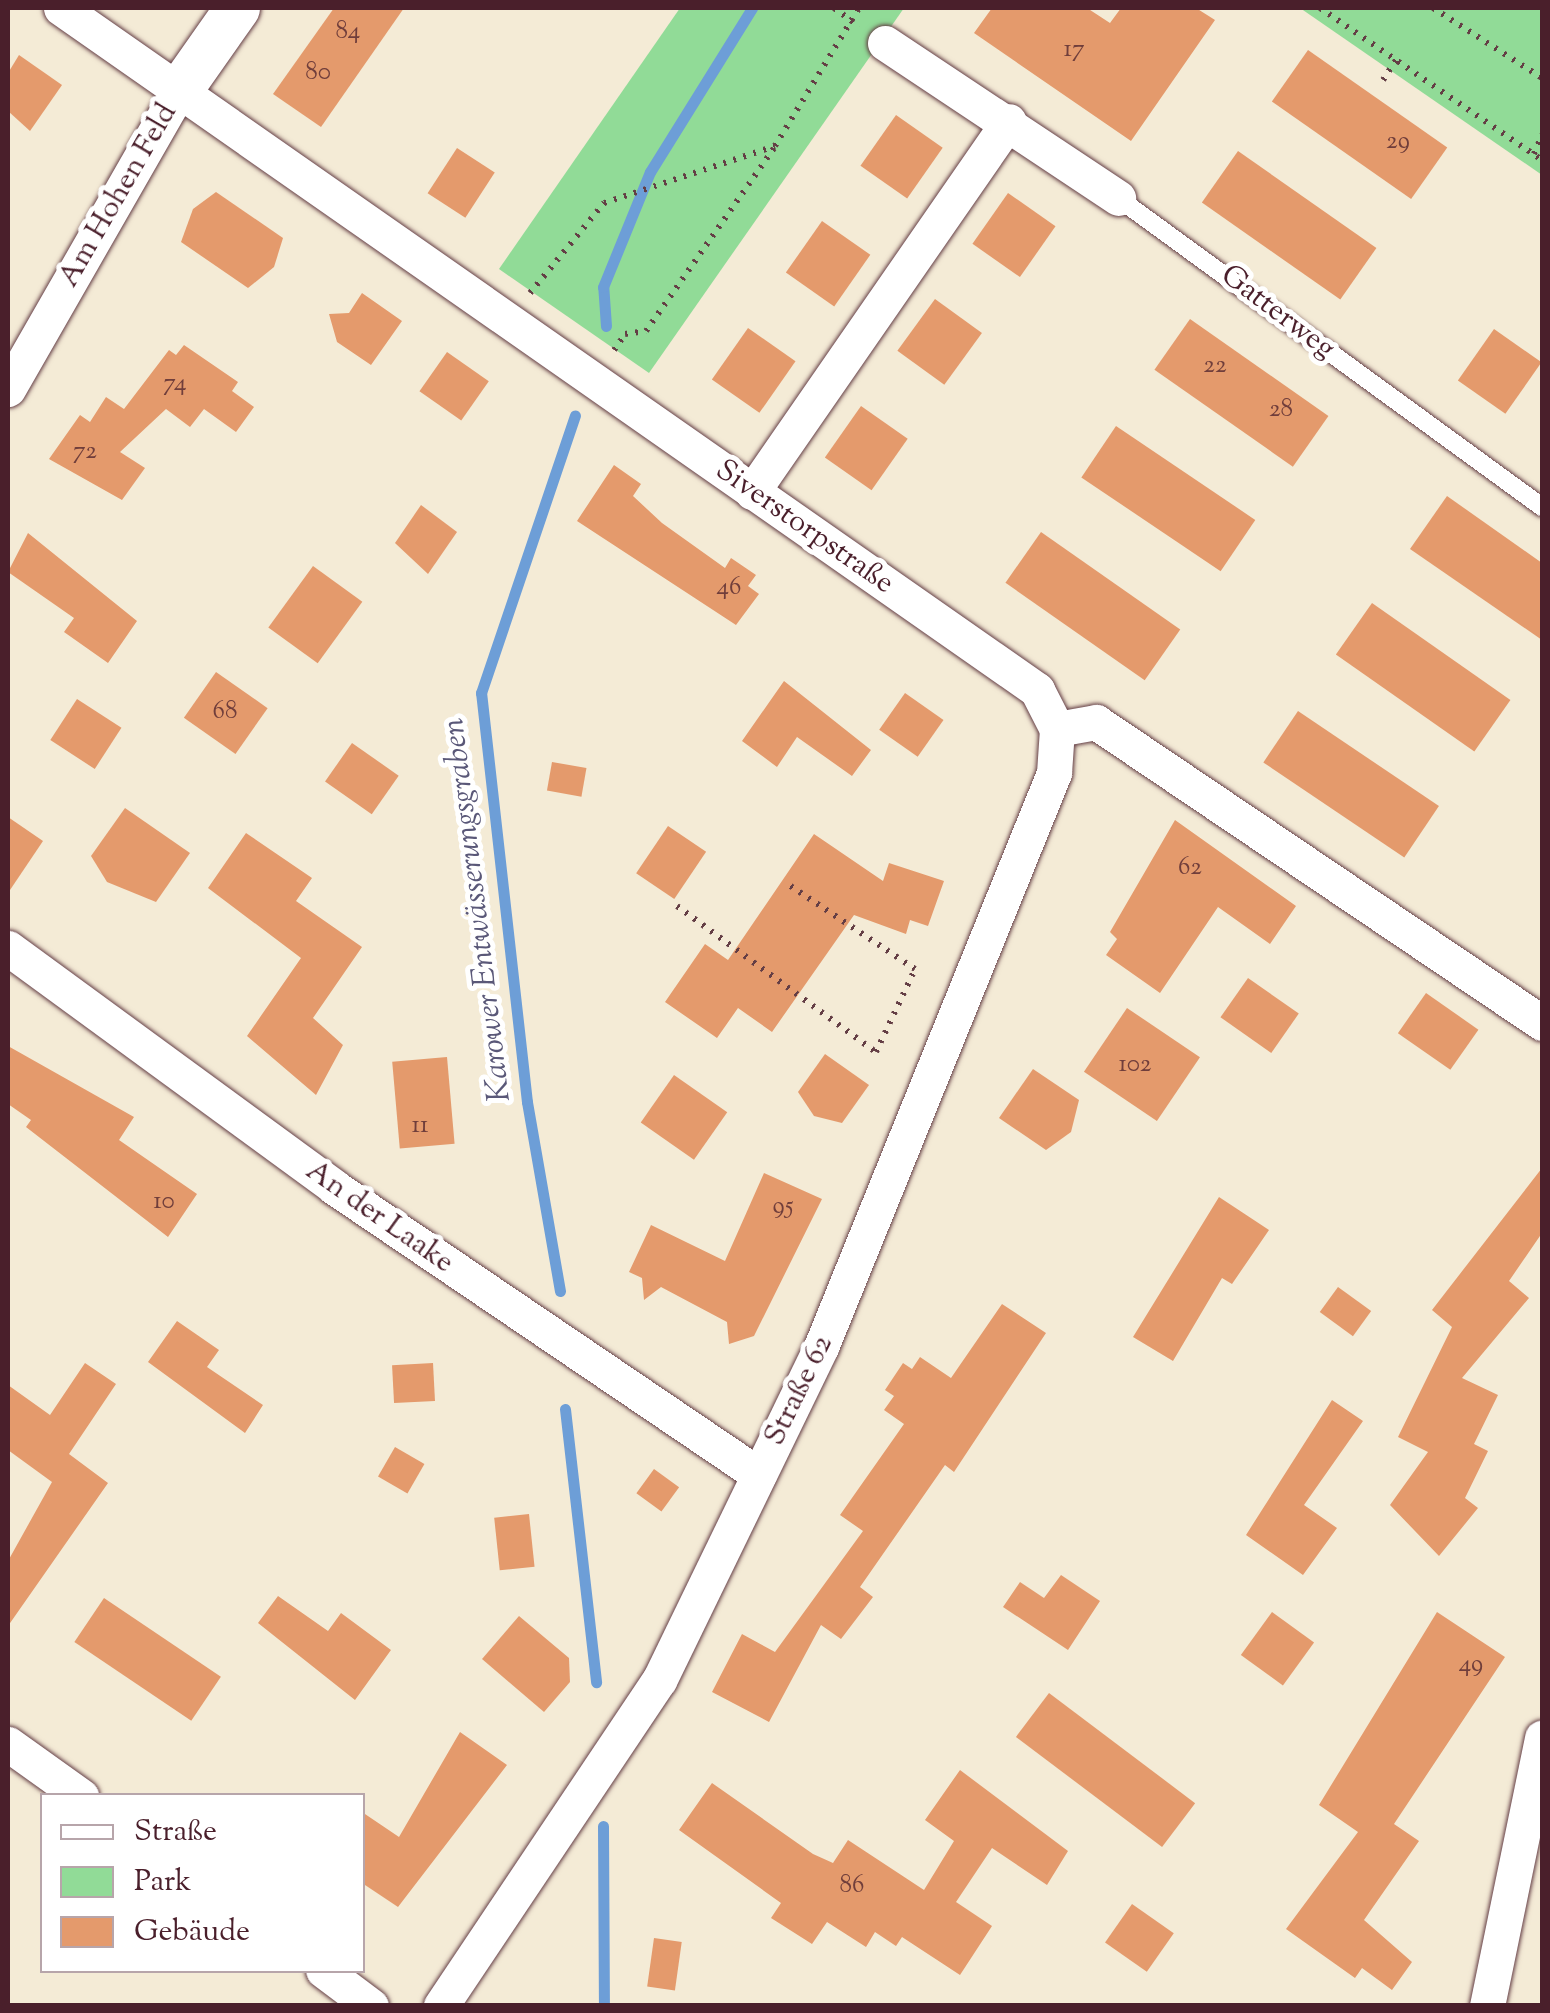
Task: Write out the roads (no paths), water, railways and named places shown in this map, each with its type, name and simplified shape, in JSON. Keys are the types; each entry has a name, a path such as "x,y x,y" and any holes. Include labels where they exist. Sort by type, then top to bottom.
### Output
{"street":[{"name":"Siverstorpstraße","path":"61,8 1037,690 1058,729"},
{"name":"Am Hohen Feld","path":"8,389 180,89 236,8"},
{"name":"Gatterweg","path":"885,44 1009,121 1118,198"},
{"path":"752,492 1009,121"},
{"path":"1058,729 1096,722 1542,1024"},
{"name":"Straße 62","path":"442,2006 660,1680 759,1475 927,1104 1054,773 1058,729"},
{"name":"An der Laake","path":"8,948 350,1198 759,1475"},
{"path":"1487,2006 1542,1738"},
{"path":"8,1744 78,1793"},
{"path":"328,1973 371,2006"}],"lane":[{"name":"Gatterweg","path":"1118,198 1542,508"}],"waterway":[{"name":"Karower Entwässerungsgraben","path":"606,326 603,287 650,172 752,8"},
{"name":"Karower Entwässerungsgraben","path":"560,1291 527,1102 481,693 575,416"},
{"name":"Karower Entwässerungsgraben","path":"565,1409 596,1682"},
{"name":"Karower Entwässerungsgraben","path":"603,1826 604,2006"}]}
